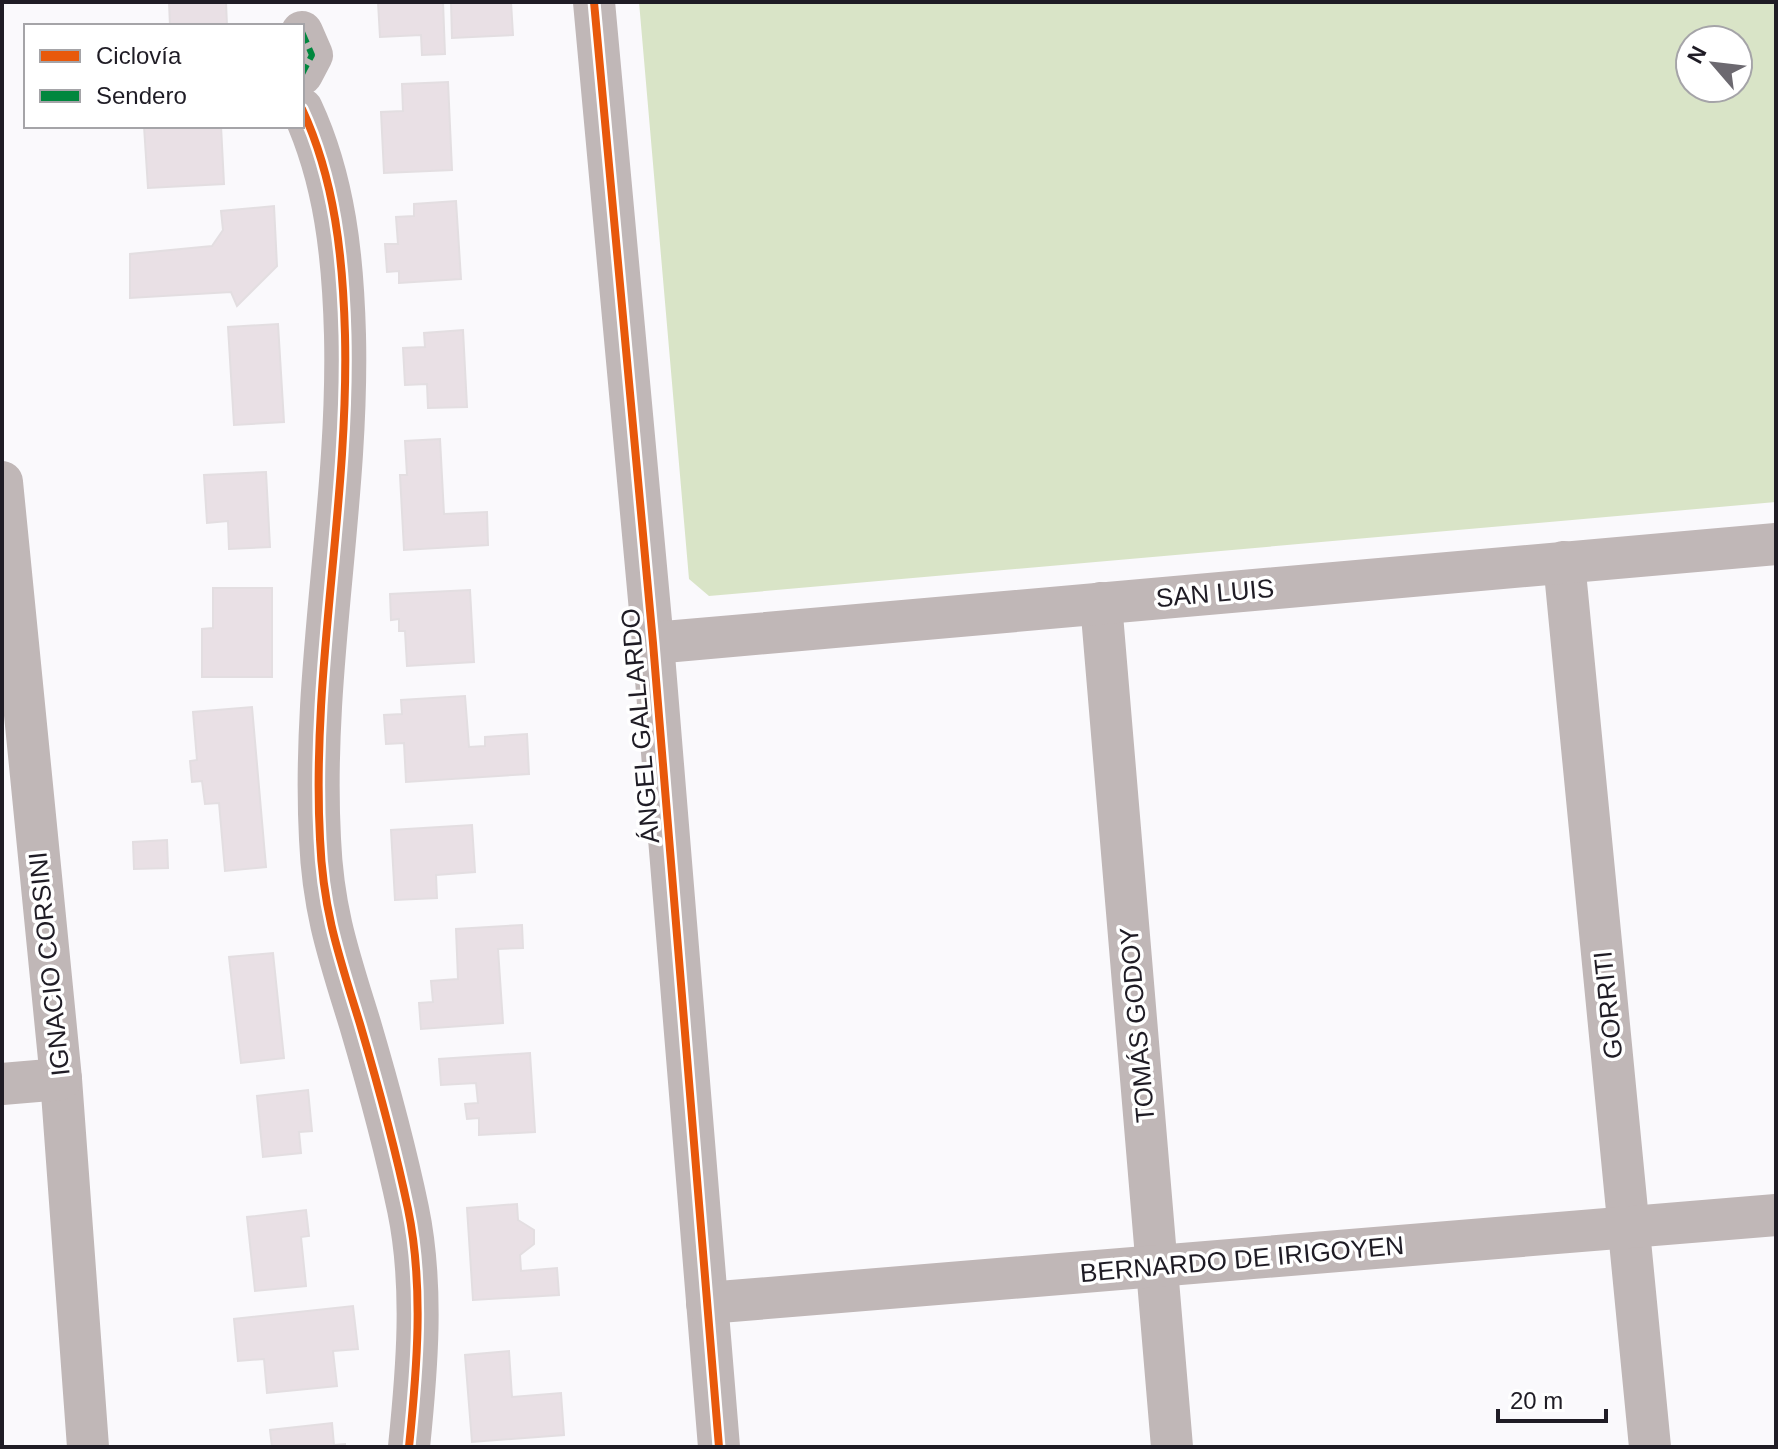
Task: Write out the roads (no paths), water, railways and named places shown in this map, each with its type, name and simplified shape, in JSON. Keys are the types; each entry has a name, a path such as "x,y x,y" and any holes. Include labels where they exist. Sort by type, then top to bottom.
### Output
{"street":[{"name":"ÁNGEL GALLARDO","path":"594,2 653,643 719,1447"},
{"path":"304,37 312,55 304,70"},
{"path":"304,114 322,156 344,286 344,448 321,692 318,773 324,892 337,955 378,1090 408,1211 416,1261 417,1326 409,1447"},
{"name":"IGNACIO CORSINI","path":"2,482 61,1079 88,1447"},
{"name":"SAN LUIS","path":"653,643 1776,544"},
{"name":"GORRITI","path":"1564,562 1650,1447"},
{"name":"TOMÁS GODOY","path":"1101,603 1172,1447"},
{"path":"2,1084 61,1079"},
{"name":"BERNARDO DE IRIGOYEN","path":"707,1303 1776,1215"}]}
